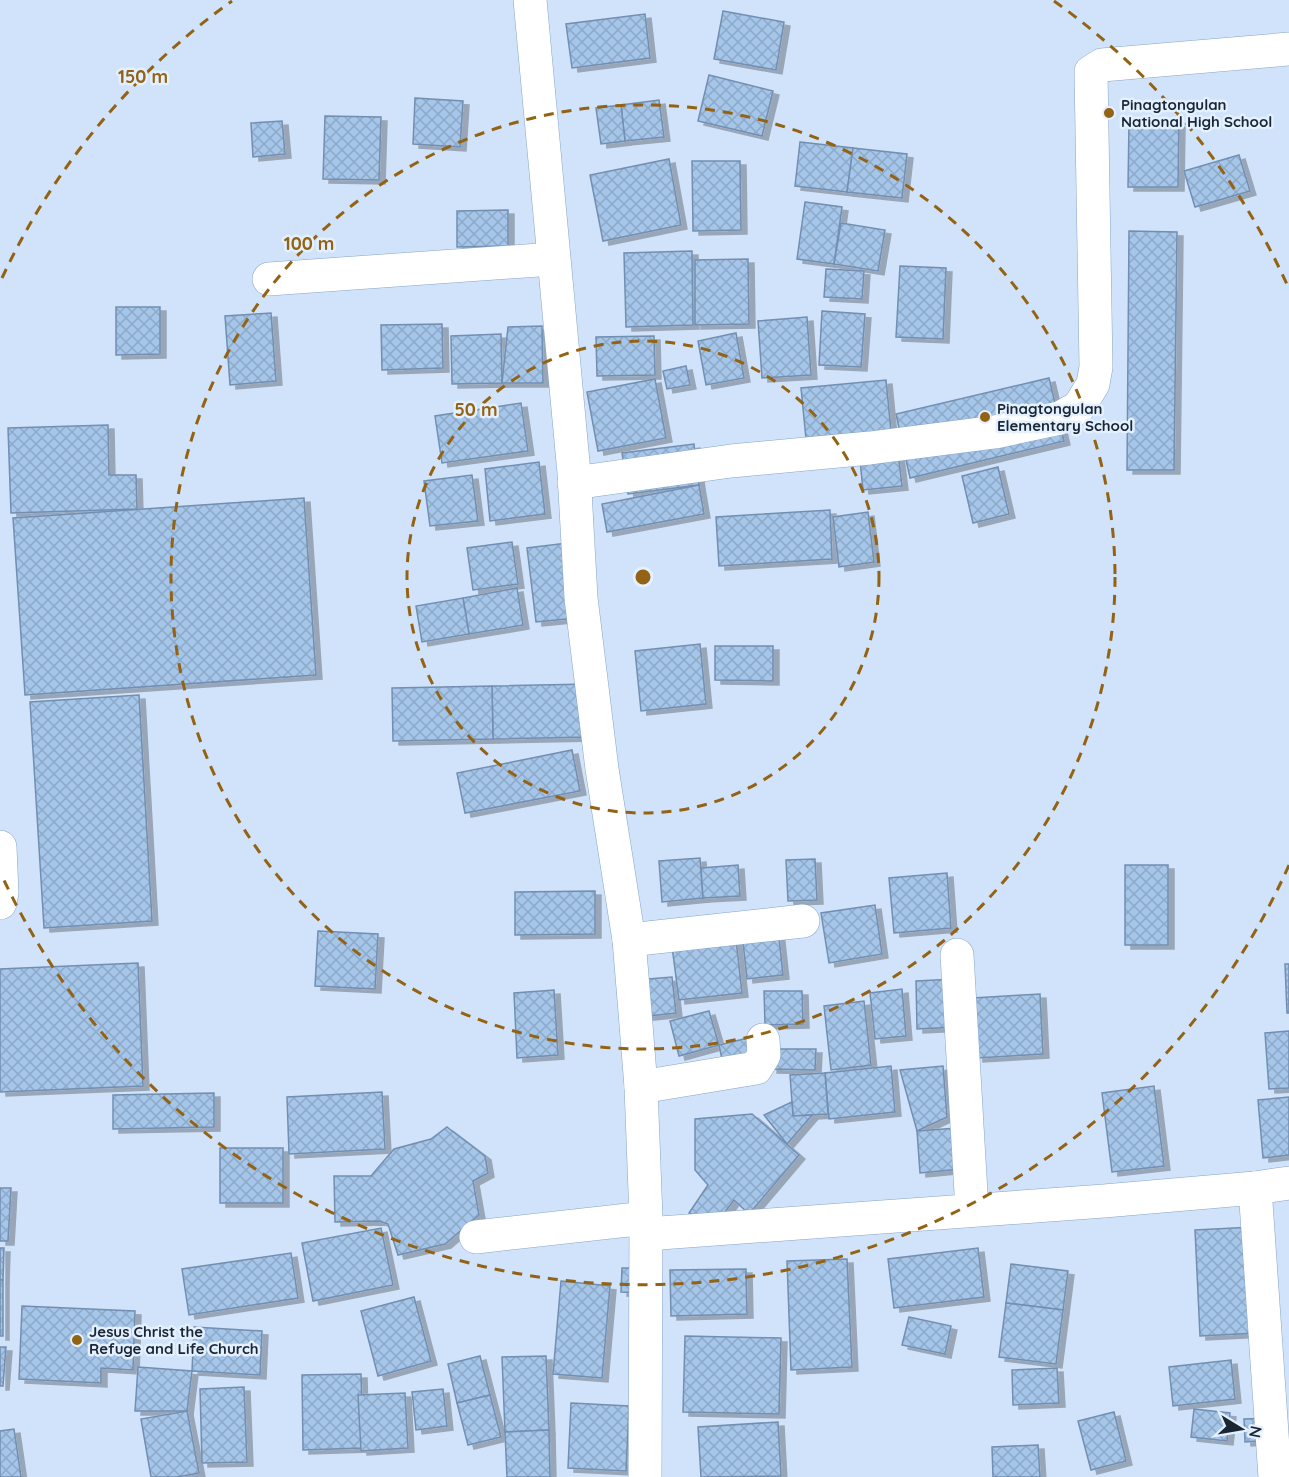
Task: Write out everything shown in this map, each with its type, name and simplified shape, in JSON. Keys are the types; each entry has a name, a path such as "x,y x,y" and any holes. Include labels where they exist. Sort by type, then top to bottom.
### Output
{"street":[{"path":"530,0 574,483 581,598 602,770 629,940 641,1087 646,1226 645,1477"},
{"path":"574,483 731,461 870,448 995,432 1060,418 1079,407 1093,384 1096,367 1091,72 1102,65 1289,49"},
{"path":"269,279 553,259"},
{"path":"0,847 2,892 0,903"},
{"path":"629,940 803,921"},
{"path":"957,955 972,1210"},
{"path":"641,1087 756,1068 764,1055 763,1040"},
{"path":"476,1237 1104,1202 1289,1183"},
{"path":"1255,1188 1275,1477"}],"building":[{"path":"723,11 784,22 776,70 714,59"},
{"path":"645,14 650,58 572,68 566,24"},
{"path":"709,75 773,91 762,136 698,121"},
{"path":"415,98 463,101 460,147 413,144"},
{"path":"659,100 664,137 625,141 621,105"},
{"path":"621,105 625,141 601,144 596,108"},
{"path":"325,116 381,117 379,180 323,179"},
{"path":"282,121 285,154 253,157 251,123"},
{"path":"1129,122 1179,123 1178,187 1128,187"},
{"path":"800,142 853,148 847,192 795,186"},
{"path":"853,148 907,154 902,198 847,192"},
{"path":"1239,155 1250,191 1195,207 1184,171"},
{"path":"669,159 681,225 603,241 590,175"},
{"path":"692,161 740,161 741,230 693,231"},
{"path":"805,202 842,207 834,264 797,259"},
{"path":"508,210 508,246 457,247 457,211"},
{"path":"841,223 885,230 878,271 834,264"},
{"path":"1129,231 1177,232 1174,470 1127,470"},
{"path":"692,251 693,325 626,327 624,253"},
{"path":"748,259 749,324 695,325 695,260"},
{"path":"900,266 946,268 943,339 896,337"},
{"path":"826,269 864,271 862,299 824,297"},
{"path":"116,307 160,307 160,354 116,355"},
{"path":"822,311 865,314 861,367 819,365"},
{"path":"271,313 276,381 230,385 225,316"},
{"path":"807,317 811,375 762,378 758,321"},
{"path":"442,324 443,368 382,370 381,325"},
{"path":"542,326 543,383 502,383 508,327"},
{"path":"736,333 744,378 706,385 698,341"},
{"path":"501,334 502,383 452,384 451,336"},
{"path":"654,336 655,375 597,376 596,337"},
{"path":"686,366 690,385 667,389 663,371"},
{"path":"1049,378 1064,441 910,478 896,414"},
{"path":"655,379 666,438 598,451 587,392"},
{"path":"886,380 891,431 806,439 801,388"},
{"path":"521,403 528,451 442,463 435,416"},
{"path":"108,425 109,475 136,475 137,509 11,513 8,428"},
{"path":"896,437 902,486 863,490 858,441"},
{"path":"694,444 699,485 628,494 622,453"},
{"path":"539,462 545,514 490,521 485,469"},
{"path":"998,467 1009,514 973,523 962,476"},
{"path":"472,475 478,521 430,526 424,481"},
{"path":"699,485 704,514 607,532 602,504"},
{"path":"304,498 316,675 25,695 13,518"},
{"path":"830,510 832,559 719,566 716,517"},
{"path":"868,512 874,562 839,567 833,517"},
{"path":"512,542 518,584 473,590 467,548"},
{"path":"567,543 576,618 536,622 527,548"},
{"path":"517,588 523,625 469,634 463,598"},
{"path":"463,598 469,634 422,642 416,606"},
{"path":"700,644 706,704 641,711 635,651"},
{"path":"715,646 773,646 773,681 715,680"},
{"path":"589,684 590,737 493,739 492,686"},
{"path":"492,686 493,739 393,741 392,688"},
{"path":"139,695 152,921 44,928 30,702"},
{"path":"572,750 580,791 465,813 457,773"},
{"path":"700,858 703,898 662,902 659,861"},
{"path":"815,859 817,900 788,901 786,860"},
{"path":"738,865 740,896 703,898 701,868"},
{"path":"1125,865 1168,865 1168,945 1125,945"},
{"path":"947,873 951,928 894,933 889,878"},
{"path":"595,891 595,934 515,935 515,892"},
{"path":"875,905 882,954 829,963 821,913"},
{"path":"778,929 783,975 747,979 742,933"},
{"path":"318,931 378,934 375,989 315,986"},
{"path":"735,931 742,993 679,1000 671,939"},
{"path":"138,963 143,1086 0,1092 0,969"},
{"path":"1285,964 1289,964 1289,1013 1287,1013"},
{"path":"672,977 676,1013 640,1017 636,980"},
{"path":"955,979 957,1027 917,1029 916,981"},
{"path":"902,989 906,1036 875,1039 870,993"},
{"path":"554,990 558,1055 517,1058 514,993"},
{"path":"764,991 802,991 803,1024 765,1025"},
{"path":"1040,994 1043,1054 977,1058 973,998"},
{"path":"864,1001 871,1065 831,1070 824,1006"},
{"path":"709,1011 719,1045 679,1056 670,1021"},
{"path":"1289,1031 1289,1088 1269,1089 1265,1033"},
{"path":"752,1037 757,1061 724,1069 719,1045"},
{"path":"772,1049 816,1049 815,1070 771,1069"},
{"path":"891,1066 895,1112 829,1119 825,1073"},
{"path":"943,1066 947,1117 917,1131 900,1070"},
{"path":"825,1073 828,1114 793,1116 790,1075"},
{"path":"1154,1086 1164,1166 1112,1172 1102,1093"},
{"path":"382,1092 385,1149 289,1154 287,1097"},
{"path":"214,1093 214,1127 113,1129 113,1095"},
{"path":"1289,1097 1289,1155 1263,1158 1258,1100"},
{"path":"792,1102 793,1116 812,1115 787,1144 764,1115"},
{"path":"752,1114 799,1155 749,1214 734,1200 714,1226 689,1213 708,1185 695,1170 695,1119"},
{"path":"447,1127 485,1156 488,1173 473,1181 479,1215 445,1244 398,1255 388,1224 379,1221 335,1222 334,1176 371,1176 394,1149 431,1139"},
{"path":"957,1128 961,1169 920,1173 917,1131"},
{"path":"220,1148 283,1148 283,1203 220,1203"},
{"path":"0,1188 11,1188 8,1241 0,1241"},
{"path":"1253,1227 1258,1333 1200,1336 1195,1230"},
{"path":"381,1228 393,1285 313,1301 302,1243"},
{"path":"0,1248 4,1248 3,1280 0,1280"},
{"path":"978,1248 984,1297 894,1308 888,1259"},
{"path":"291,1253 298,1298 189,1315 182,1269"},
{"path":"847,1259 852,1367 791,1370 787,1261"},
{"path":"1011,1264 1068,1271 1063,1310 1006,1303"},
{"path":"622,1268 640,1268 639,1293 621,1292"},
{"path":"746,1269 747,1314 671,1316 670,1270"},
{"path":"0,1280 3,1280 3,1336 0,1336"},
{"path":"561,1281 610,1286 602,1378 553,1374"},
{"path":"414,1297 431,1361 378,1376 361,1311"},
{"path":"1006,1303 1063,1310 1056,1364 999,1357"},
{"name":"Jesus Christ the Refuge and Life Church","path":"22,1306 135,1311 133,1370 101,1368 101,1383 19,1379"},
{"path":"909,1317 951,1326 945,1354 902,1345"},
{"path":"194,1327 262,1331 260,1375 192,1371"},
{"path":"685,1336 781,1338 779,1414 683,1412"},
{"path":"0,1347 6,1347 3,1386 0,1386"},
{"path":"480,1356 490,1395 457,1403 448,1364"},
{"path":"546,1356 549,1430 505,1432 502,1357"},
{"path":"1231,1360 1235,1399 1173,1406 1169,1367"},
{"path":"138,1367 192,1371 187,1411 135,1411"},
{"path":"1057,1368 1059,1403 1013,1405 1012,1370"},
{"path":"361,1374 363,1448 303,1450 302,1375"},
{"path":"244,1387 247,1462 202,1463 200,1389"},
{"path":"443,1389 447,1426 416,1430 412,1392"},
{"path":"405,1393 408,1448 361,1451 358,1395"},
{"path":"490,1395 501,1437 468,1445 457,1403"},
{"path":"571,1403 629,1406 626,1471 568,1468"},
{"path":"1194,1409 1230,1413 1227,1441 1191,1437"},
{"path":"187,1411 199,1473 177,1477 151,1477 141,1419"},
{"path":"1114,1412 1126,1461 1091,1470 1078,1421"},
{"path":"1271,1418 1272,1440 1245,1442 1244,1419"},
{"path":"778,1422 781,1476 701,1477 698,1427"},
{"path":"14,1429 21,1477 0,1477 0,1431"},
{"path":"549,1430 550,1477 507,1477 505,1432"},
{"path":"1038,1445 1040,1477 993,1477 992,1447"}],"place":[{"name":"Pinagtongulan National High School","path":"1109,113"},
{"name":"Pinagtongulan Elementary School","path":"985,417"},
{"name":"Jesus Christ the Refuge and Life Church","path":"77,1340"}]}
